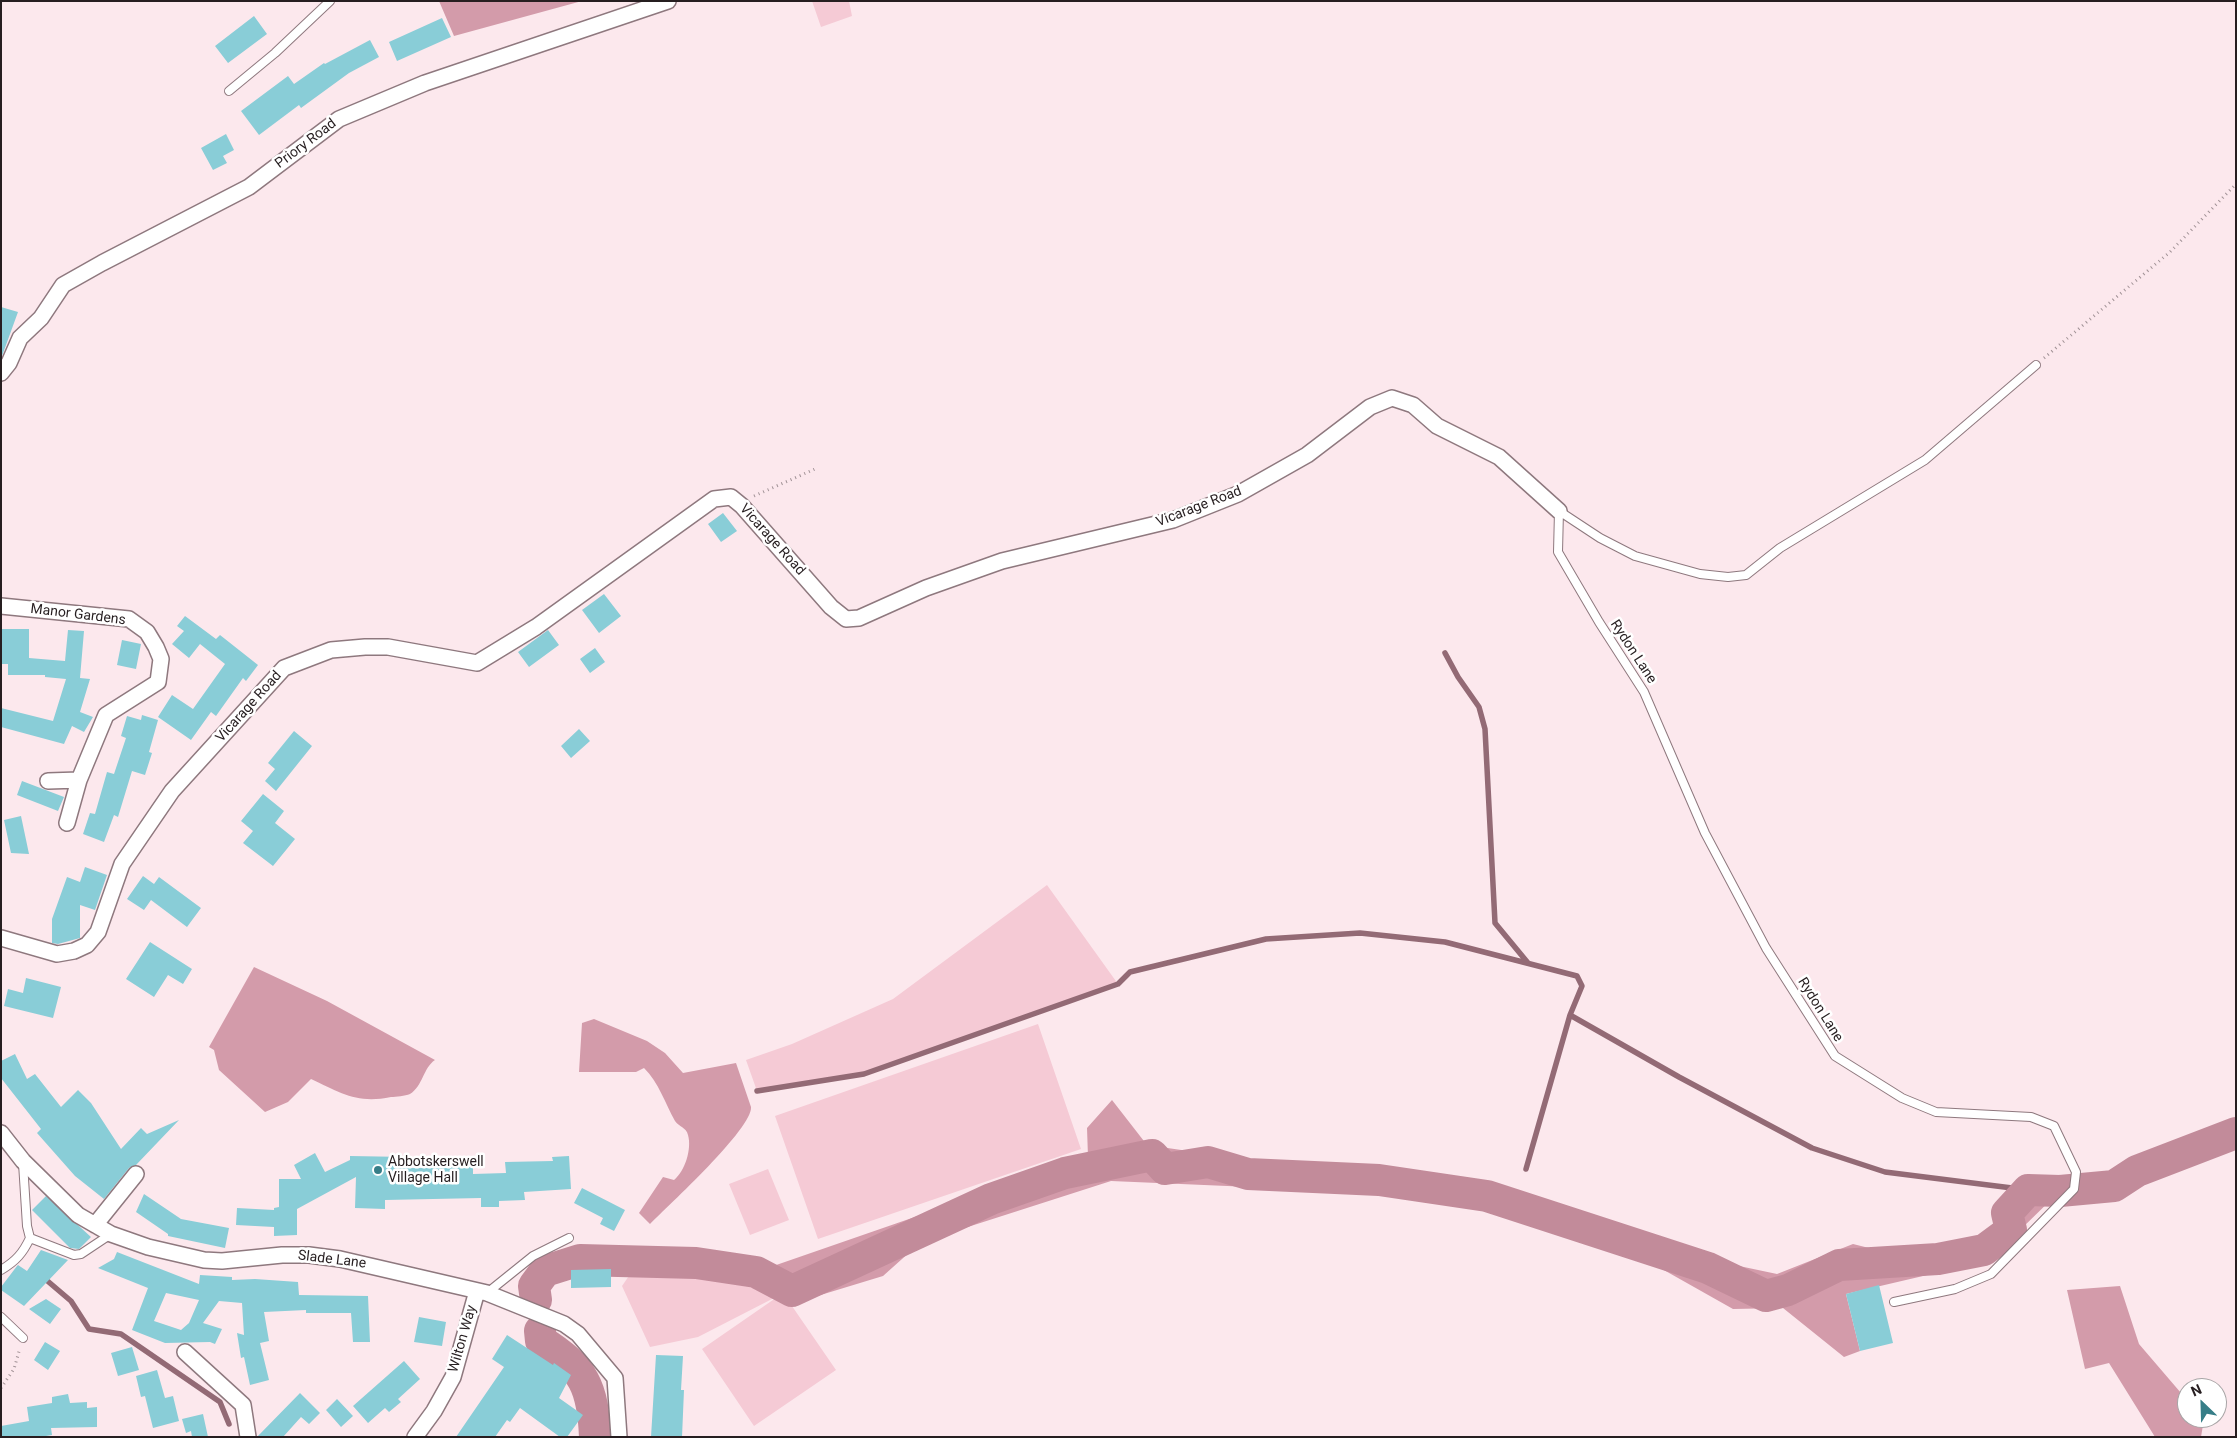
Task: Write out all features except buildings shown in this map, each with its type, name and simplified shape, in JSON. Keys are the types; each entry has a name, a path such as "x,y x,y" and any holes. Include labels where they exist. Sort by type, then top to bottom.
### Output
{"street":[{"name":"Priory Road","path":"1,374 9,363 20,338 41,318 63,285 249,187 339,118 425,82 668,1"},
{"name":"Vicarage Road","path":"1,938 57,954 87,946 98,932 122,864 172,791 284,668 331,650 373,647 388,647 477,662 536,627 714,499 731,497 737,501 831,607 846,619 859,618 926,588 1002,561 1182,516 1238,494 1307,455 1370,407 1392,398 1413,405 1437,426 1499,457 1559,511"},
{"name":"Manor Gardens","path":"1,606 128,619 147,632 161,659 158,682 106,715 79,780 67,823"},
{"path":"48,781 79,780"},
{"name":"Slade Lane","path":"1,1133 23,1161 78,1215 111,1234 148,1247 196,1259 222,1261 264,1256 309,1255 379,1266 482,1292 564,1324 578,1334 616,1378 619,1437"},
{"path":"95,1225 136,1174"},
{"name":"Wilton Way","path":"415,1437 434,1411 453,1377 482,1292"},
{"path":"185,1352 243,1405 248,1437"}],"lane":[{"path":"229,91 275,54 330,1"},
{"path":"1559,511 1600,538 1635,556 1700,574 1728,577 1746,574 1780,548 1925,460 2036,365"},
{"name":"Rydon Lane","path":"1559,511 1558,552 1599,622 1644,692 1705,833 1766,948 1835,1056 1902,1098 1936,1112 2031,1117 2054,1126 2068,1152 2076,1172 2074,1189 1990,1274 1955,1290 1894,1302"},
{"path":"1,1270 15,1262 24,1252 30,1238 27,1226 23,1161"},
{"path":"30,1238 74,1255 81,1254 111,1234"},
{"path":"482,1292 533,1256 569,1238"},
{"path":"1,1317 23,1338"}],"path":[{"path":"2036,365 2170,252 2236,184"},
{"path":"737,501 762,493 816,469"},
{"path":"1,1388 14,1369 23,1338"}],"shaded area":[{"path":"439,1 582,1 454,36"},
{"path":"812,1 849,1 852,16 821,27"},
{"path":"1047,885 1118,984 864,1074 757,1091 746,1060 792,1044 893,999"},
{"path":"254,967 327,1001 435,1060 431,1063 418,1086 408,1095 379,1099 359,1098 341,1093 311,1079 288,1102 265,1112 219,1070 214,1050 209,1047"},
{"path":"594,1019 647,1041 665,1053 683,1073 736,1063 751,1107 748,1117 739,1132 725,1149 650,1224 639,1213 663,1177 674,1180 678,1176 688,1153 688,1135 686,1130 675,1121 658,1087 644,1068 636,1072 579,1072 582,1023"},
{"path":"1038,1024 1081,1149 818,1239 775,1116"},
{"path":"1112,1100 1147,1145 1318,1170 1440,1176 1520,1192 1591,1221 1706,1259 1777,1274 1853,1244 1893,1254 2011,1230 2007,1213 2028,1190 2060,1191 2017,1233 1983,1262 1846,1294 1860,1351 1844,1357 1783,1308 1733,1309 1639,1256 1460,1196 1111,1181 921,1242 883,1276 791,1304 774,1298 756,1272 1088,1157 1087,1128"},
{"path":"768,1169 789,1220 750,1235 729,1184"},
{"path":"641,1263 696,1263 756,1272 774,1298 698,1337 650,1347 622,1286 633,1270"},
{"path":"2120,1286 2139,1344 2177,1388 2177,1428 2202,1428 2201,1437 2155,1437 2109,1363 2085,1369 2067,1290"},
{"path":"783,1293 836,1370 754,1426 702,1349"}],"waterway":[{"path":"1445,653 1458,677 1479,707 1485,729 1495,923 1528,963"},
{"path":"757,1091 864,1074 1118,984 1130,972 1266,939 1360,933 1445,942 1577,976 1582,986 1570,1015 1679,1077 1812,1148 1885,1172 2028,1190"},
{"path":"1526,1169 1570,1015"},
{"path":"536,1300 534,1286 545,1271 580,1260 696,1263 756,1272 792,1291 991,1199 1065,1173 1152,1155 1165,1169 1208,1162 1248,1174 1379,1180 1487,1196 1708,1268 1766,1296 1788,1290 1839,1265 1938,1259 1984,1250 2011,1230 2007,1213 2028,1190 2060,1191 2114,1186 2137,1171 2236,1133"},
{"path":"44,1278 71,1301 89,1329 121,1334 220,1402 229,1424"},
{"path":"540,1331 541,1341 567,1360 583,1380 592,1405 595,1437"}],"place":[{"name":"Abbotskerswell Village Hall","path":"378,1170"}]}
